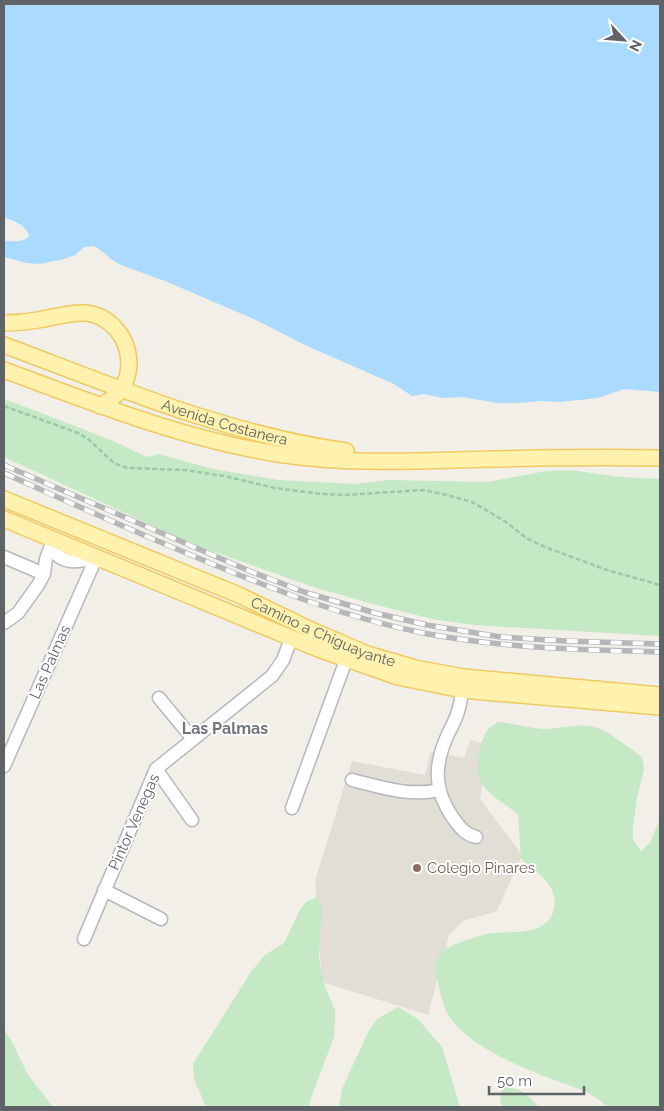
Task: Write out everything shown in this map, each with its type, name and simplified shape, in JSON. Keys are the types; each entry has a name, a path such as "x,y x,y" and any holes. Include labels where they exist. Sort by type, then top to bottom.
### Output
{"main road":[{"path":"4,322 36,321 78,312 104,319 119,332 129,356 129,368 122,390 114,398 100,406"},
{"name":"Avenida Costanera","path":"4,345 122,390 222,424 283,440 373,454 454,460"},
{"name":"Avenida Costanera","path":"4,370 100,406 186,433 279,454 362,461 408,462 596,457 660,458"},
{"name":"Camino a Chiguayante","path":"4,499 239,595 344,644 391,662 464,677 660,695"},
{"name":"Camino a Chiguayante","path":"4,519 52,543 96,558 291,639 346,660 415,682 462,690 660,707"},
{"path":"52,543 66,535 84,532"}],"street":[{"path":"52,543 55,554 60,558 72,561 96,558"},
{"path":"44,574 46,559 52,543"},
{"path":"4,557 44,574"},
{"path":"4,623 18,613 25,605 44,574 60,558"},
{"name":"Las Palmas","path":"4,766 96,558"},
{"name":"Pintor Venegas","path":"84,939 156,769 272,676 283,660 291,639"},
{"path":"292,808 346,660"},
{"path":"462,690 458,713 442,752 438,774 438,790 444,805 462,830 470,836 476,837"},
{"path":"159,698 193,739"},
{"path":"156,769 192,820"},
{"path":"352,780 406,792 438,790"},
{"path":"104,890 161,919"}],"path":[{"path":"4,406 78,433 88,439 114,463 127,468 190,470 283,489 322,494 345,495 423,490 448,495 472,502 502,520 528,539 546,547 607,570 660,585"}],"shaded area":[{"name":"Colegio Pinares","path":"470,740 490,745 480,799 522,855 497,911 463,921 449,935 428,1015 322,982 315,881 352,761 425,775 431,751 464,758"}],"green space":[{"path":"4,400 111,440 147,457 159,454 213,469 278,480 355,484 389,480 488,482 546,471 570,470 621,477 660,479 660,636 473,625 432,619 313,587 192,544 4,457"},
{"path":"498,722 543,729 579,725 593,727 611,735 642,757 644,769 633,827 633,839 641,851 650,843 660,819 660,1107 607,1107 589,1094 527,1069 484,1048 460,1029 451,1019 445,1008 435,973 438,959 443,951 459,943 487,934 519,932 537,928 545,924 554,909 555,901 550,886 521,859 518,814 485,788 478,771 479,756 485,734 488,729"},
{"path":"318,897 322,909 319,959 324,984 335,1010 335,1022 334,1037 309,1107 206,1107 194,1079 193,1064 251,972 265,955 284,943 300,910 307,901"},
{"path":"398,1007 418,1019 442,1047 460,1107 339,1107 342,1089 369,1030 377,1019"},
{"path":"4,1030 28,1075 53,1107 4,1107"},
{"path":"503,1087 523,1092 539,1107 502,1107 500,1100"}],"water":[{"path":"4,4 660,4 660,392 624,389 598,398 560,402 517,403 497,403 463,397 443,398 424,394 412,396 394,384 307,346 256,320 165,281 121,265 94,246 84,247 75,255 64,259 40,264 26,263 4,257 4,241 21,241 29,236 23,226 4,217"}],"railway":[{"path":"4,465 252,572 304,592 375,613 427,625 501,637 660,644"},
{"path":"4,473 144,535 248,578 305,600 364,619 423,633 482,642 571,649 660,652"}],"place":[{"name":"Colegio Pinares","path":"417,868"}],"district":[{"name":"Las Palmas","path":"225,728"}]}
